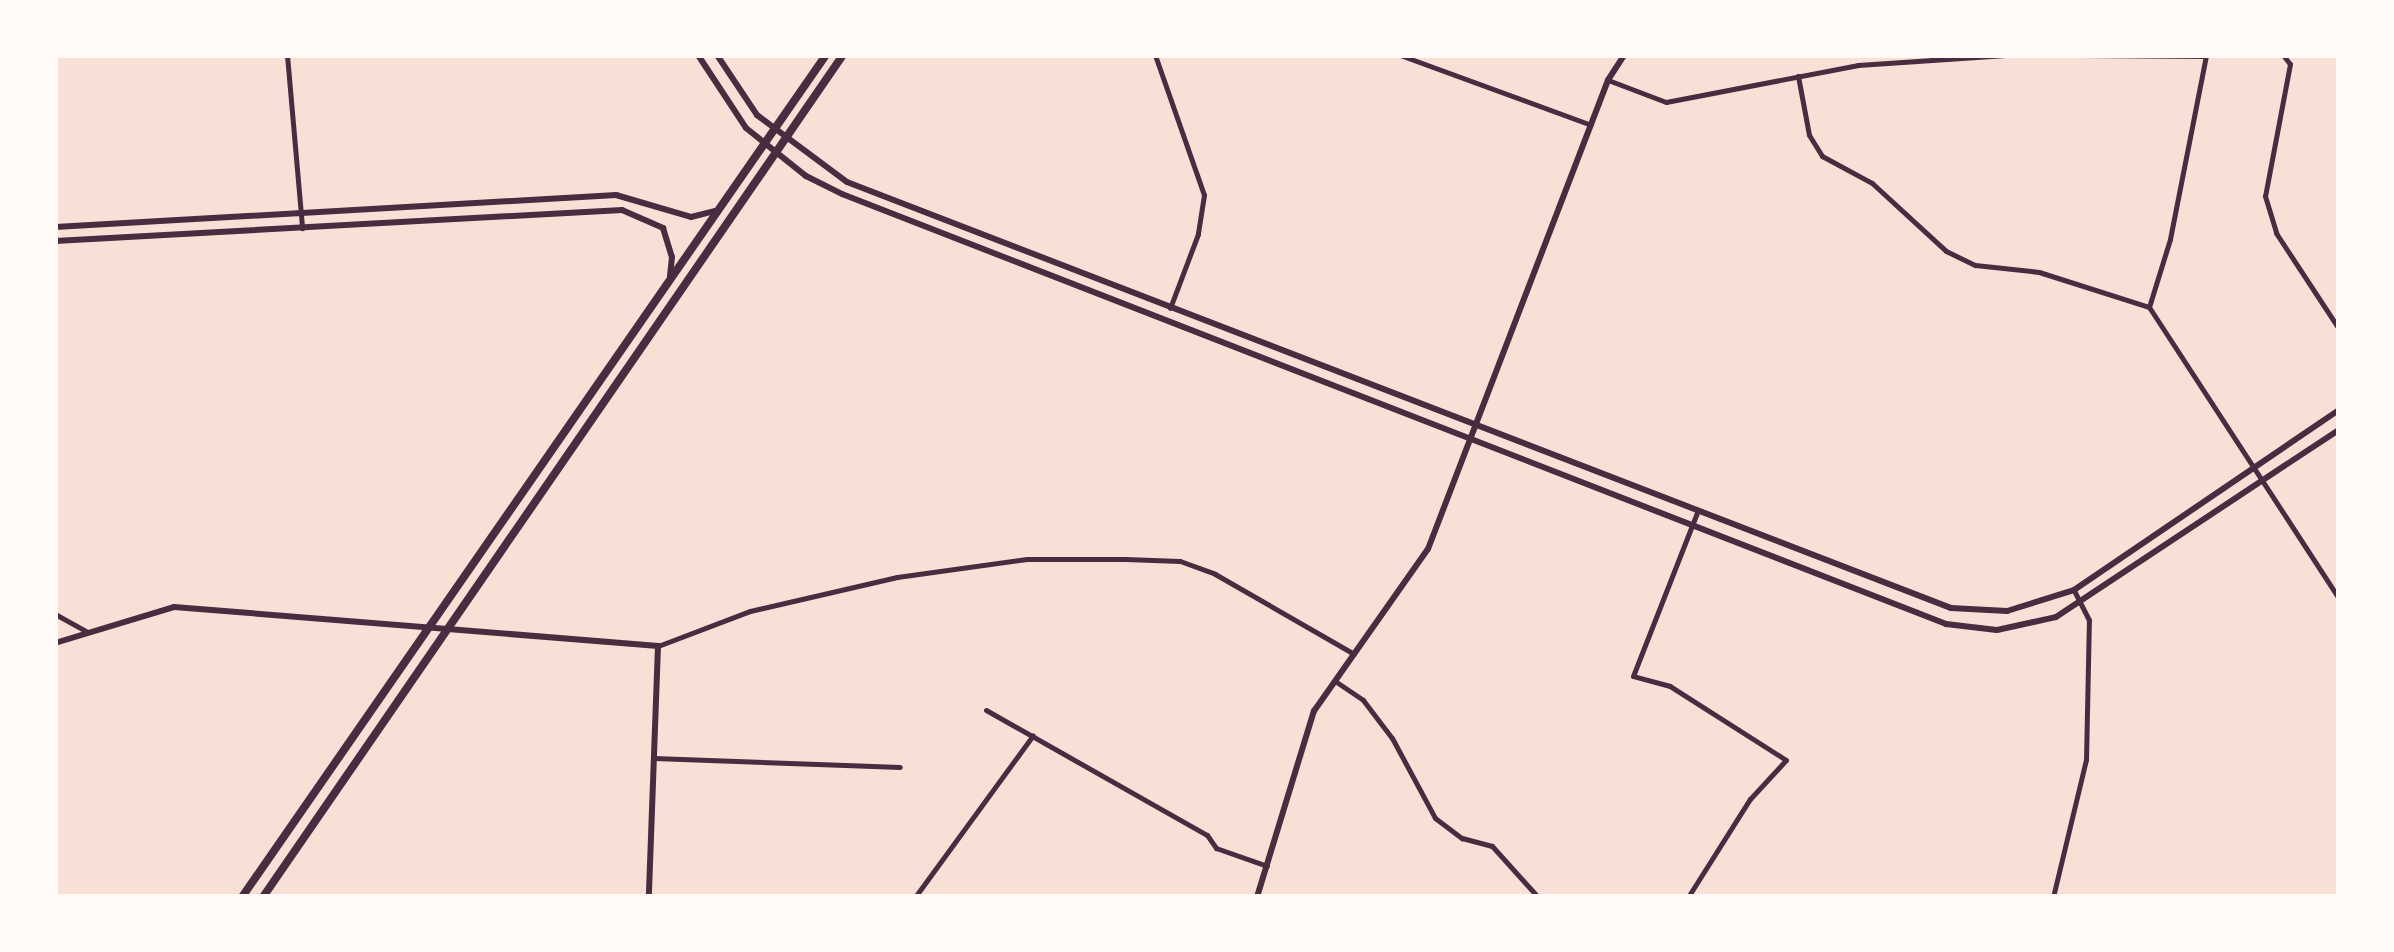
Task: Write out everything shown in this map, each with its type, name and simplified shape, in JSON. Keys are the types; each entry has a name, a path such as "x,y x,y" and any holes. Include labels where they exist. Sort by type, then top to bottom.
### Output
{"main road":[{"path":"698,55 730,109 764,144 842,194 1946,624 1996,630 2056,617 2339,430"},
{"path":"717,55 740,95 774,129 848,182 1951,608 2007,611 2074,590 2339,410"},
{"path":"242,897 425,625 826,55"},
{"path":"263,897 844,55"},
{"path":"1257,897 1314,711 1428,549 1608,80 1624,55"},
{"path":"55,228 616,195 691,217 716,210"},
{"path":"55,241 636,212 663,228 672,257 670,276"},
{"path":"55,643 174,607 449,626 658,646 649,897"}],"street":[{"path":"287,55 302,228"},
{"path":"1156,55 1204,195 1198,234 1170,308"},
{"path":"1400,55 1591,125"},
{"path":"1608,80 1666,102 1798,76 2003,55"},
{"path":"2082,55 2209,56 2149,307"},
{"path":"2283,55 2290,64 2265,196 2276,233 2339,329"},
{"path":"1798,76 1808,135 1822,156 1872,183 1946,251 1975,265 2039,272 2149,307 2256,464 2339,599"},
{"path":"1688,897 1750,799 1786,760 1670,686 1633,676 1698,510"},
{"path":"658,646 750,611 897,577 1028,559 1125,558 1180,561 1216,574 1354,654"},
{"path":"2063,897 2054,895 2086,760 2089,620 2074,590"},
{"path":"55,614 89,633"},
{"path":"1335,681 1363,700 1392,738 1436,818 1462,838 1492,846 1538,897"},
{"path":"986,710 1207,835 1216,848 1266,866"},
{"path":"915,897 1033,735"},
{"path":"654,758 900,766"}]}
